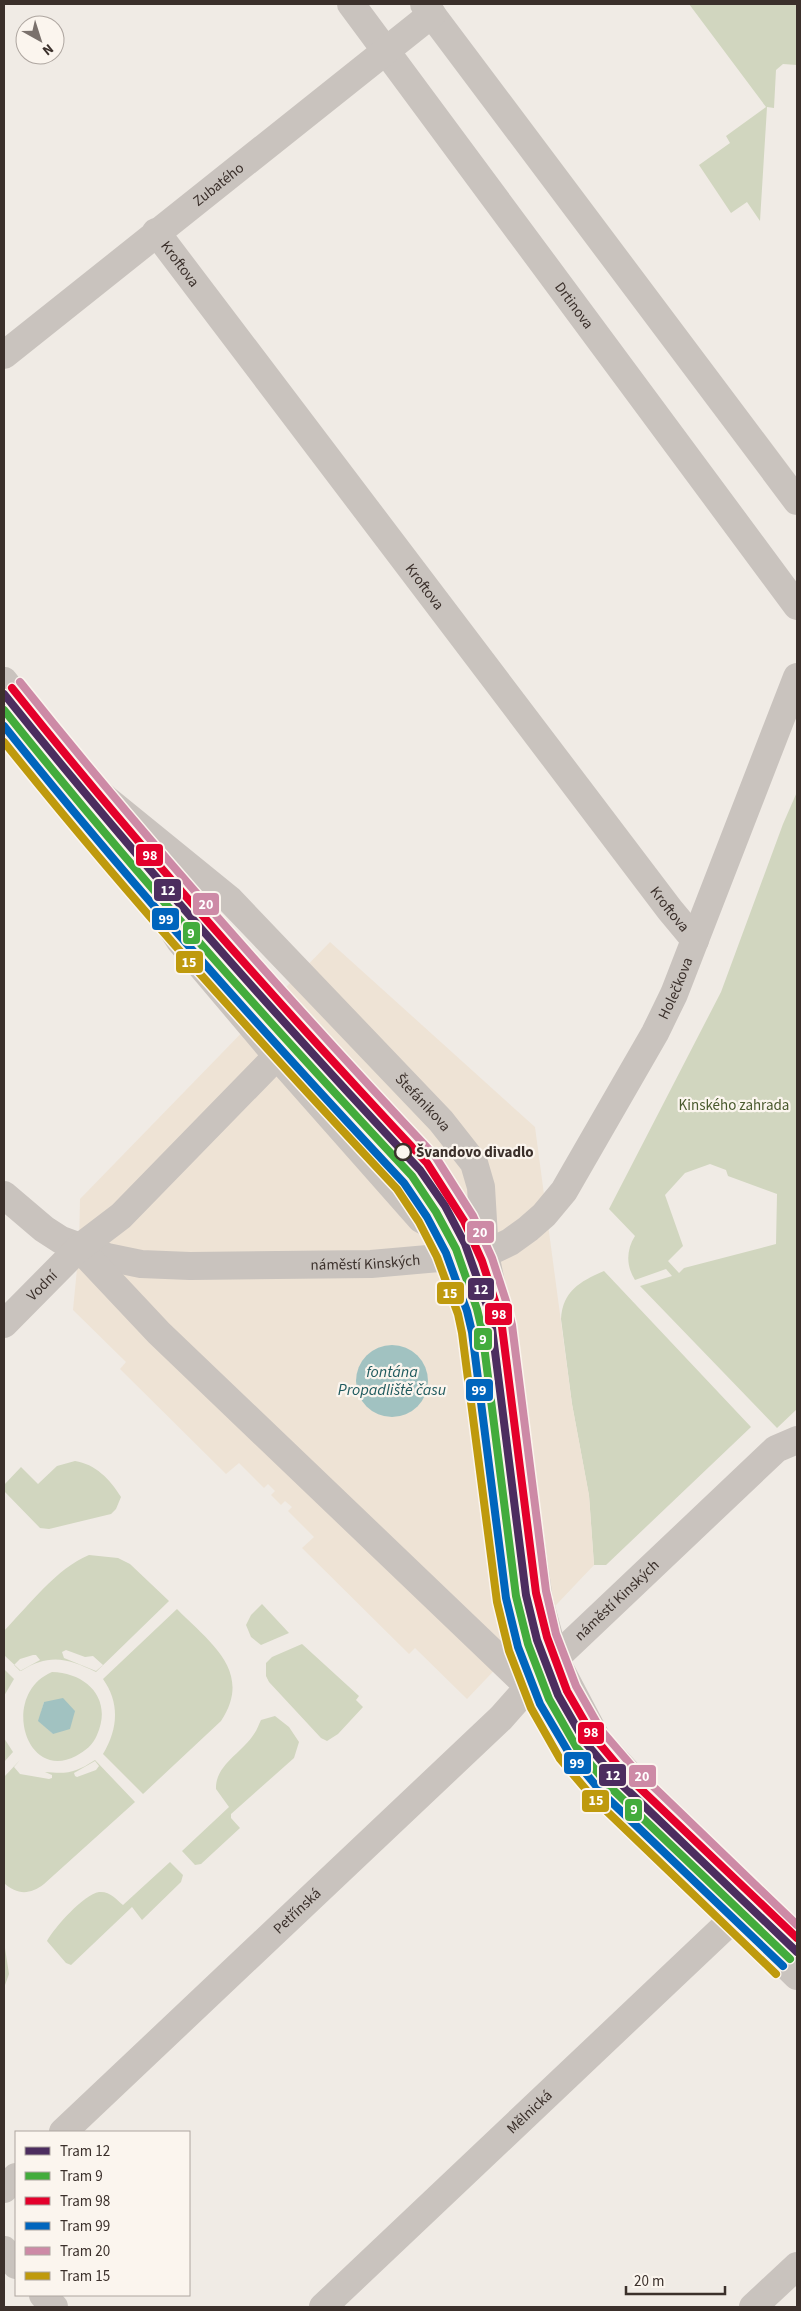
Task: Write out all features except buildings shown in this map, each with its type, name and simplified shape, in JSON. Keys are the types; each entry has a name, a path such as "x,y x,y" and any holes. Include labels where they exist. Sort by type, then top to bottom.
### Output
{"street":[{"name":"Drtinova","path":"351,4 797,606"},
{"name":"Zubatého","path":"4,355 156,232 386,51 428,9"},
{"path":"428,9 797,502"},
{"name":"Kroftova","path":"156,232 670,910 695,940"},
{"name":"Holečkova","path":"485,1254 510,1242 528,1229 544,1215 564,1191 655,1033 674,994 797,678"},
{"name":"Štefánikova","path":"4,682 69,765 180,941 277,1056 421,1219 485,1254"},
{"name":"Štefánikova","path":"69,765 106,799 229,899 458,1141 474,1164 478,1177 485,1254"},
{"path":"79,1248 121,1216 277,1056"},
{"path":"4,1195 44,1229 79,1248 159,1333 529,1687 598,1741 635,1781 797,1938"},
{"name":"náměstí Kinských","path":"79,1248 132,1263 190,1266 398,1263 485,1254 500,1326 539,1600 555,1658 776,1450 797,1440"},
{"name":"Vodní","path":"4,1324 79,1248"},
{"path":"555,1658 598,1741"},
{"name":"Petřínská","path":"64,2131 501,1718 555,1658"},
{"path":"635,1781 667,1827 736,1916 797,1976"},
{"name":"Mělnická","path":"323,2307 736,1916"},
{"path":"4,2189 15,2178"},
{"path":"4,2250 15,2263"},
{"path":"754,2307 797,2266"},
{"path":"44,2296 54,2307"}],"green space":[{"path":"689,4 797,4 797,65 783,64 776,70 774,108 767,107 760,221 747,202 731,213 699,165 730,143 726,136 766,107"},
{"name":"Kinského zahrada","path":"797,792 797,1409 777,1428 640,1286 672,1276 666,1269 635,1280 628,1258 635,1236 609,1209 721,992 783,824","holes":["710,1164 726,1170 728,1176 777,1194 776,1244 684,1268 679,1273 668,1261 683,1246 665,1195 685,1173"]},
{"path":"604,1271 751,1427 606,1565 594,1565 589,1496 572,1404 561,1319 562,1309 569,1294 587,1279"},
{"path":"75,1461 89,1465 101,1473 117,1490 121,1497 116,1509 111,1514 49,1529 40,1528 4,1491 4,1485 21,1467 38,1484 57,1466"},
{"path":"89,1555 118,1558 130,1564 169,1601 96,1672 76,1663 59,1660 50,1660 32,1665 40,1660 36,1655 20,1659 14,1665 4,1655 4,1631 54,1578 77,1561","holes":["66,1650 85,1657 93,1656 103,1665 96,1671 64,1658 62,1652"]},
{"path":"262,1604 289,1633 261,1645 251,1637 246,1625 251,1615"},
{"path":"177,1609 214,1646 230,1672 233,1687 230,1703 221,1721 143,1794 103,1754 112,1735 115,1716 112,1697 103,1679"},
{"path":"302,1644 359,1696 356,1700 363,1707 338,1734 327,1741 321,1738 269,1682 266,1676 266,1663 272,1657"},
{"path":"4,1669 14,1679 4,1696"},
{"path":"52,1672 76,1677 94,1690 102,1710 101,1722 93,1742 83,1752 58,1761 43,1757 32,1747 25,1732 23,1715 27,1698 36,1683","holes":["44,1702 53,1734 39,1721"]},
{"path":"275,1716 289,1727 299,1742 294,1758 231,1814 231,1818 240,1828 201,1864 195,1865 182,1851 229,1807 216,1789 220,1773 224,1766 249,1741 261,1720"},
{"path":"4,1738 13,1752 4,1762"},
{"path":"20,1760 14,1767 20,1774 49,1779 52,1778 52,1775 45,1772 71,1772 95,1760 135,1802 44,1884 29,1892 24,1892 14,1890 4,1883 4,1777","holes":["95,1761 99,1766 96,1770 77,1777 75,1776 74,1773"]},
{"path":"170,1862 183,1875 181,1882 142,1920 132,1907 71,1965 66,1963 47,1941 63,1920 78,1905 93,1894 99,1892 106,1893 123,1905"},
{"path":"4,1942 9,1974 4,1988"}],"shaded area":[{"path":"330,942 535,1127 572,1404 589,1495 594,1565 467,1699 415,1648 409,1654 302,1548 314,1537 288,1511 292,1507 285,1501 281,1505 271,1495 275,1491 268,1484 264,1488 239,1463 226,1474 120,1369 126,1362 73,1310 79,1248 80,1199"}],"water":[{"name":"fontána Propadliště času","path":"399,1345 418,1355 426,1367 428,1381 426,1395 418,1407 406,1415 385,1417 366,1407 358,1395 356,1374 366,1355 378,1347"},
{"path":"63,1698 75,1711 70,1729 53,1734 38,1721 44,1702"}],"tram line":[{"name":"20","path":"20,682 171,864 328,1040 435,1156 473,1216 492,1258 512,1325 546,1591 556,1634 576,1686 601,1730 632,1766 797,1925"},
{"name":"98","path":"12,688 112,810 215,930 427,1163 464,1221 482,1261 502,1327 536,1593 547,1637 567,1691 593,1736 624,1773 797,1938"},
{"name":"12","path":"4,694 156,877 313,1054 420,1170 445,1206 465,1244 487,1306 492,1328 526,1595 537,1640 558,1695 585,1742 617,1780 797,1952"},
{"name":"9","path":"4,710 153,889 307,1062 412,1176 436,1212 456,1249 477,1309 482,1330 516,1596 528,1644 549,1699 577,1748 609,1786 790,1959"},
{"name":"99","path":"4,726 150,901 301,1071 404,1183 427,1217 446,1253 467,1311 472,1332 506,1598 518,1647 540,1704 569,1753 602,1793 783,1966"},
{"name":"15","path":"4,742 99,857 196,969 397,1189 419,1222 437,1257 458,1314 497,1602 509,1651 531,1708 560,1759 594,1799 776,1974"}],"place":[{"name":"Švandovo divadlo","path":"403,1152"}]}
